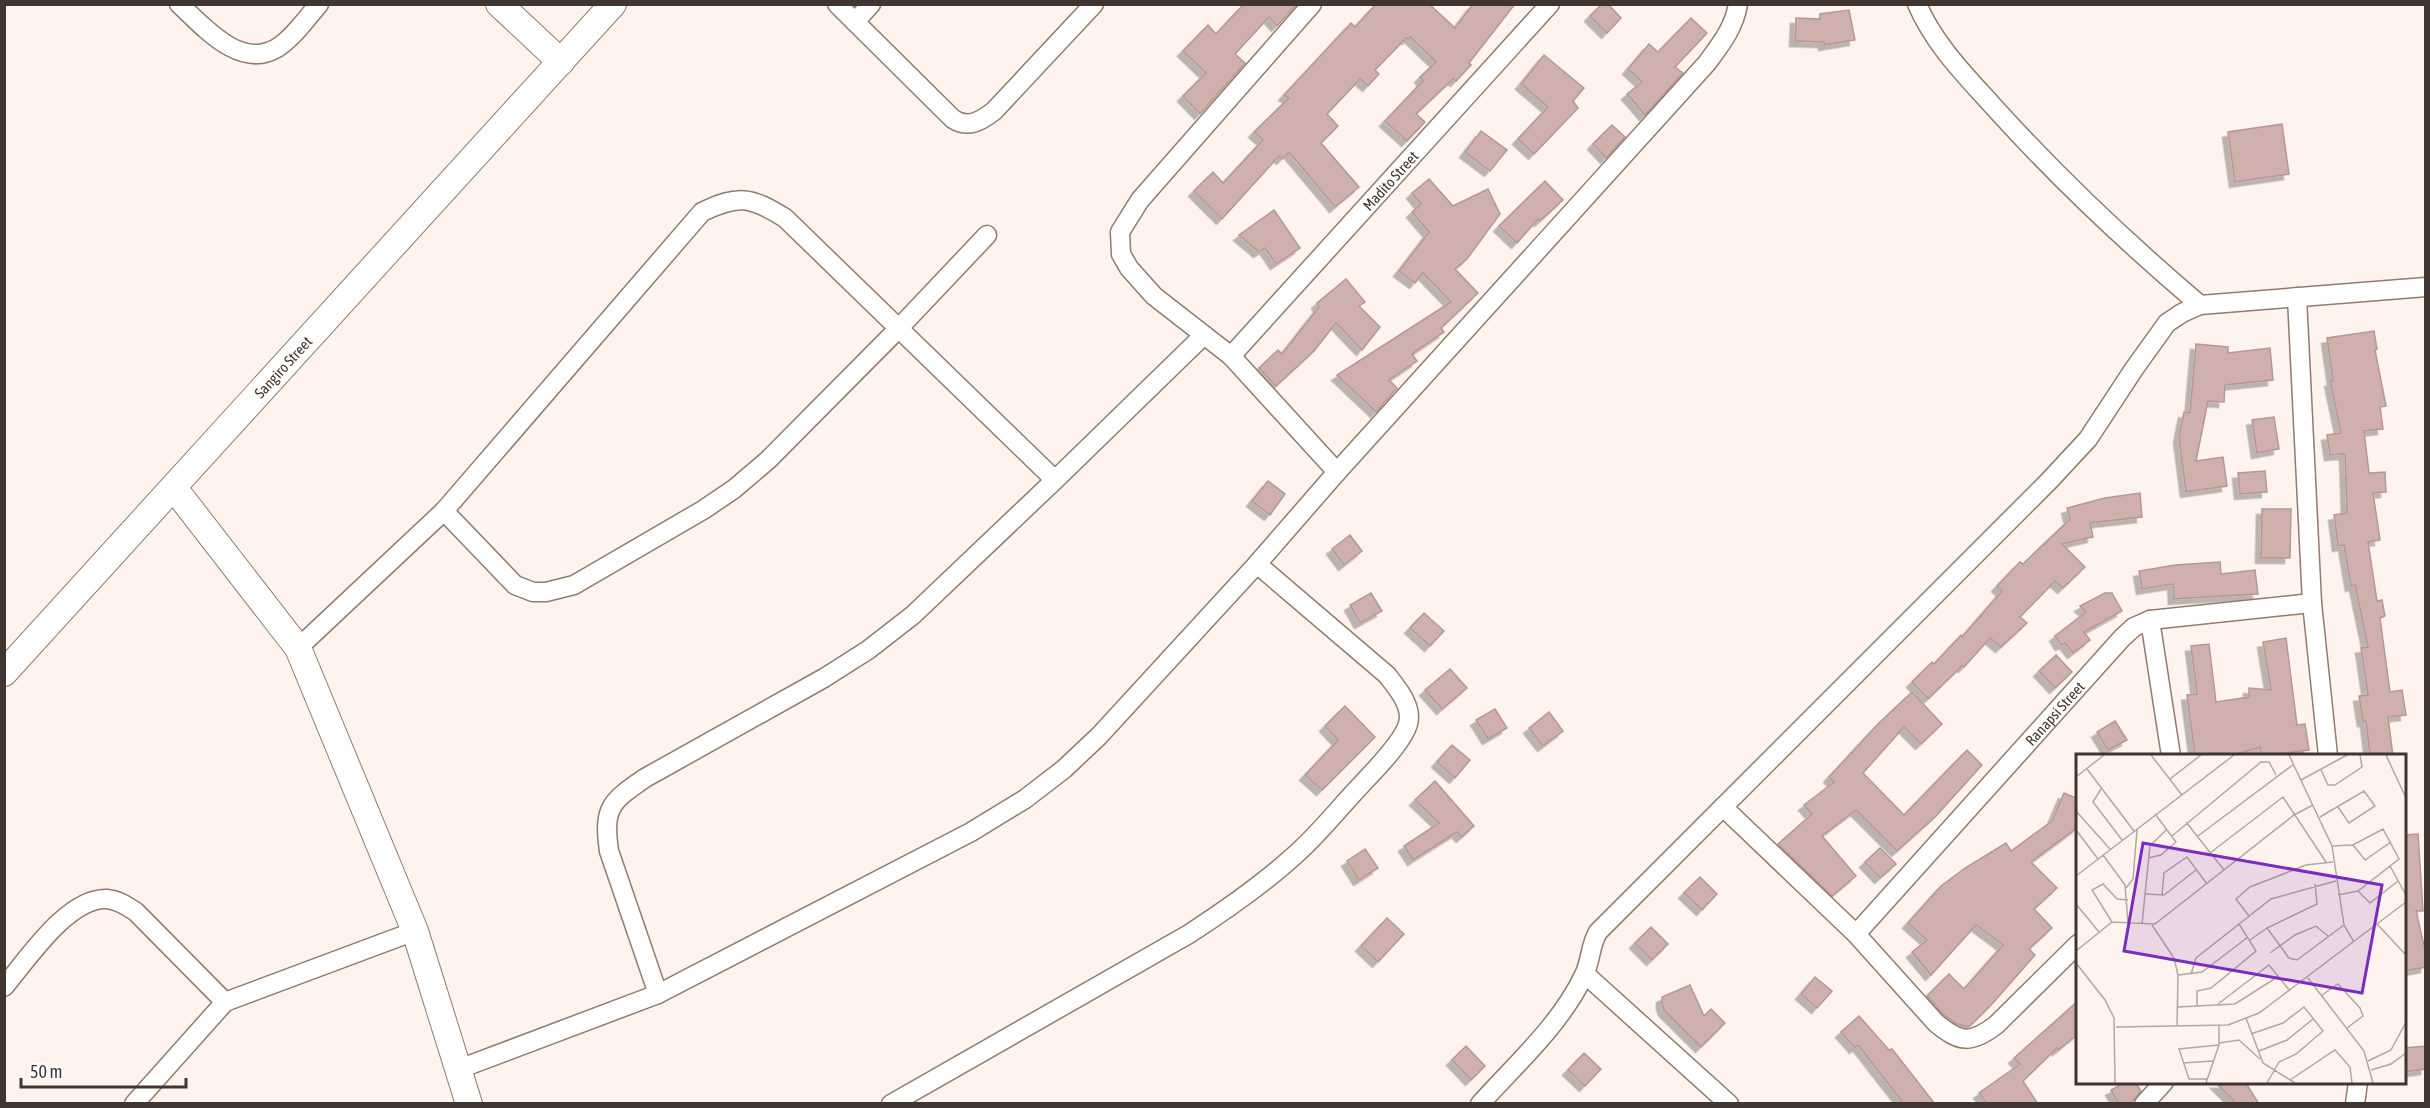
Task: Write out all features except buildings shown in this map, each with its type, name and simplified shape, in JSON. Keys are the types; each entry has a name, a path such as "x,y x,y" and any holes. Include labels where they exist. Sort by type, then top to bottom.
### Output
{"street":[{"path":"179,4 232,49 254,56 278,47 319,4"},
{"path":"499,4 561,62"},
{"name":"Sangiro Street","path":"4,673 614,4"},
{"path":"837,4 952,119 968,124 994,111 1094,4"},
{"path":"855,22 871,4"},
{"path":"1312,4 1140,200 1120,232 1121,255 1136,278 1154,296 1231,356 1337,472"},
{"name":"Madito Street","path":"1231,356 1550,4"},
{"path":"459,1069 658,994 971,831 1025,799 1064,769 1099,736 1257,564 1337,472 1707,63 1736,19 1738,4"},
{"path":"1917,4 1926,25 1938,41 1963,73 2006,120 2122,239 2200,305"},
{"path":"298,648 444,511 682,235 702,213 725,201 744,200 765,206 786,218 1055,480"},
{"path":"444,511 515,585 533,592 546,592 574,585 660,537 734,489 768,460 987,235"},
{"path":"1480,1104 1540,1039 1563,1010 1585,974 1594,938 1598,932 2049,481 2088,439 2134,369 2168,323 2182,313 2200,305 2426,287"},
{"path":"2297,297 2313,603 2328,754"},
{"path":"658,994 609,851 606,829 610,807 622,793 645,778 824,678 868,650 913,615 1204,335"},
{"path":"174,488 298,648 415,932 469,1104"},
{"path":"891,1104 1189,934 1262,885 1297,853 1383,762 1401,736 1408,725 1409,716 1400,692 1387,675 1257,564"},
{"name":"Ranapsi Street","path":"1856,934 2134,627 2150,620 2313,603"},
{"path":"2150,620 2171,754"},
{"path":"1724,807 1856,934 1936,1023 1949,1034 1973,1040 1996,1025 2076,946"},
{"path":"4,987 70,912 106,899 124,904 136,912 225,1002"},
{"path":"134,1104 225,1002 415,932"},
{"path":"1585,974 1729,1104"},
{"path":"2144,1104 2163,1084"},
{"path":"2355,1104 2358,1084"}]}
